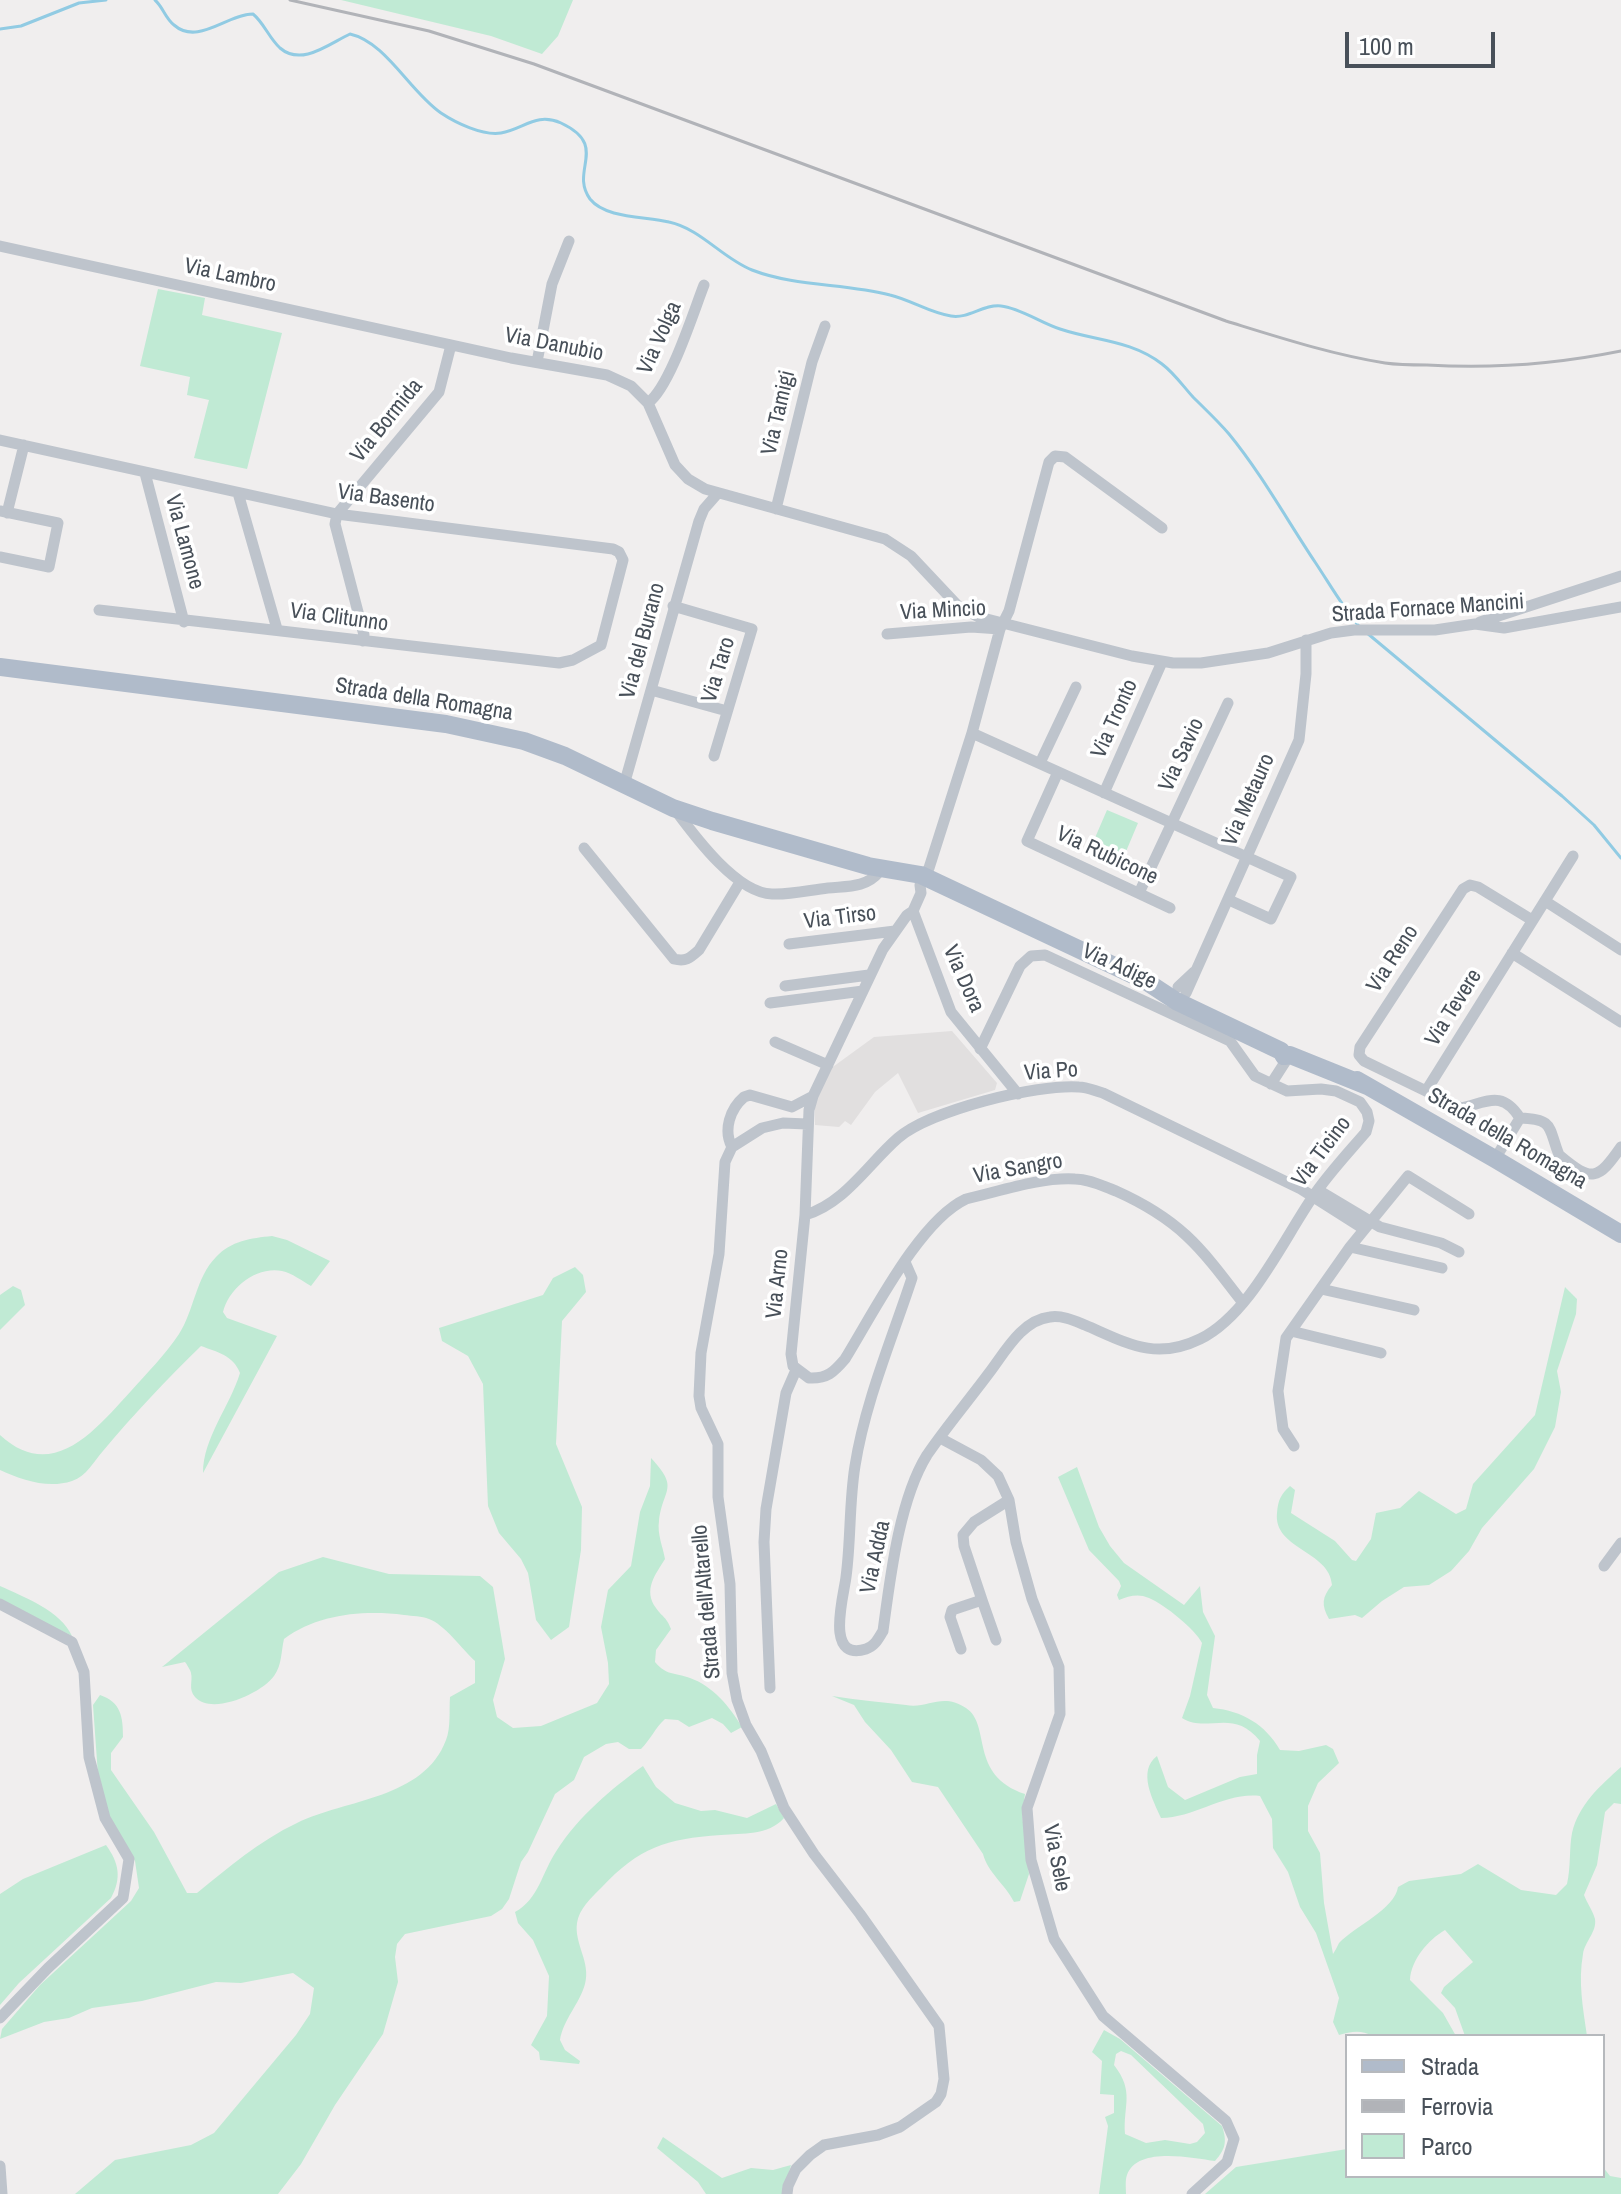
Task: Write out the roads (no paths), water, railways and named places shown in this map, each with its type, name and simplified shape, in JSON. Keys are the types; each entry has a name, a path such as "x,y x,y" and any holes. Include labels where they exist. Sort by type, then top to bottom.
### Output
{"main road":[{"name":"Strada della Romagna","path":"0,667 488,732 556,752 673,808 874,869 882,866 919,881 941,884 1144,980 1180,993 1285,1053 1367,1086 1621,1234"}],"street":[{"path":"537,362 552,284 569,241"},
{"name":"Via Lambro","path":"0,246 451,345"},
{"name":"Via Volga","path":"648,403 656,397 667,375 704,285"},
{"name":"Via Tamigi","path":"776,509 812,362 825,326"},
{"name":"Via Danubio","path":"451,345 607,375 631,386 648,403 675,465 688,479 718,493 885,539 899,546 959,607 1002,627"},
{"name":"Via Bormida","path":"337,514 439,392 451,345"},
{"name":"Via Basento","path":"0,440 337,514 613,549 619,552 623,563 605,637 594,651 573,660"},
{"path":"0,557 49,567 58,523 4,512 24,445"},
{"path":"914,908 919,881 929,868 972,733 1049,462 1055,456 1065,457 1162,528"},
{"name":"Via Lamone","path":"145,473 184,622"},
{"path":"704,509 705,489"},
{"path":"238,493 277,629"},
{"path":"704,509 718,493"},
{"name":"Via del Burano","path":"624,785 673,606 704,509"},
{"path":"337,514 335,524 363,641"},
{"path":"1475,624 1621,576"},
{"name":"Via Taro","path":"673,606 752,629 714,756"},
{"name":"Strada Fornace Mancini","path":"1002,627 1162,662 1201,663 1236,659 1331,633 1371,628 1435,630 1475,624 1504,628 1621,607"},
{"name":"Via Clitunno","path":"99,610 559,663 573,660"},
{"name":"Via Mincio","path":"887,634 1002,627"},
{"name":"Via Metauro","path":"1180,993 1198,968 1301,731 1306,640"},
{"name":"Via Tronto","path":"1104,793 1162,662"},
{"path":"1040,763 1076,687"},
{"path":"651,690 727,711"},
{"name":"Via Savio","path":"1139,893 1228,703"},
{"path":"972,733 1291,877 1271,919 1229,900"},
{"name":"Via Rubicone","path":"1058,772 1027,841 1170,908"},
{"path":"673,808 695,836 740,882 756,892 772,894 862,884 874,869"},
{"path":"584,848 674,959 682,961 690,959 699,950 740,882"},
{"name":"Via Tevere","path":"1426,1091 1573,856"},
{"name":"Via Reno","path":"1426,1091 1364,1061 1359,1055 1360,1047 1463,889 1470,885 1478,887 1532,920"},
{"path":"1545,901 1621,950"},
{"name":"Via Arno","path":"770,1688 764,1542 766,1509 786,1393 796,1370 791,1354 805,1215 807,1124 813,1096 869,975 895,931 914,908"},
{"name":"Via Dora","path":"914,908 951,1012 1018,1094"},
{"name":"Via Tirso","path":"789,944 895,931"},
{"path":"1512,953 1621,1022"},
{"name":"Via Adige","path":"980,1049 1020,966 1031,956 1045,955 1230,1041 1255,1076 1271,1084"},
{"path":"785,986 869,975"},
{"path":"770,1003 863,991"},
{"path":"775,1042 828,1065"},
{"path":"1271,1084 1285,1053"},
{"name":"Via Ticino","path":"1243,1303 1315,1193 1366,1132 1369,1121 1360,1102 1336,1091 1287,1091 1271,1084"},
{"name":"Via Po","path":"805,1215 831,1205 901,1136 942,1114 1018,1094 1081,1087 1103,1093 1315,1193 1366,1226 1441,1243 1459,1252"},
{"path":"1426,1091 1461,1108 1496,1099 1506,1102 1520,1118 1535,1118 1547,1123 1554,1133 1559,1155 1590,1175 1598,1175 1606,1169 1621,1147"},
{"name":"Strada dell'Altarello","path":"787,2194 796,2169 810,2155 824,2145 878,2135 900,2127 936,2102 944,2079 939,2026 784,1808 737,1700 729,1639 730,1584 718,1497 718,1444 701,1408 699,1396 701,1353 719,1254 725,1162 732,1147 727,1133 731,1115 744,1097 750,1095 792,1107 813,1096"},
{"path":"1495,1159 1520,1118"},
{"path":"732,1147 762,1128 783,1123 807,1124"},
{"path":"1294,1446 1283,1429 1278,1391 1286,1338 1350,1247 1408,1176 1469,1214"},
{"name":"Via Sangro","path":"796,1370 805,1376 818,1378 827,1377 835,1371 905,1262 940,1217 954,1205 966,1199 1053,1179 1090,1180 1141,1202 1172,1222 1199,1246 1243,1303"},
{"path":"1350,1247 1442,1268"},
{"name":"Via Adda","path":"905,1262 912,1278 863,1431 852,1488 846,1577 838,1628 842,1641 851,1649 864,1649 875,1644 883,1631 900,1531 915,1481 927,1456 1014,1340 1032,1323 1051,1316 1071,1319 1138,1347 1158,1351 1181,1347 1203,1338 1223,1324 1243,1303"},
{"path":"1321,1289 1414,1310"},
{"path":"1291,1331 1381,1353"},
{"name":"Via Sele","path":"940,1438 981,1460 998,1476 1009,1500 1016,1542 1032,1599 1059,1667 1060,1714 1027,1808 1031,1860 1054,1939 1103,2016 1226,2121 1234,2139 1227,2162 1192,2194"},
{"path":"996,1640 963,1535 974,1522 1009,1500"},
{"path":"1604,1566 1621,1543"},
{"path":"961,1649 950,1617 952,1610 982,1600"},
{"path":"0,1604 72,1642 84,1672 89,1757 105,1818 129,1859 123,1898 0,2018"},
{"path":"0,2166 2,2194"}],"waterway":[{"path":"0,29 21,26 79,3 106,0"},
{"path":"155,0 168,19 183,31 203,31 253,14 280,48 297,55 316,52 350,34 363,39 386,57 441,113 478,131 501,133 544,119 561,123 583,140 586,150 585,188 597,205 627,216 681,226 752,270 786,279 890,295 951,316 994,306 1008,307 1060,329 1126,346 1150,356 1170,371 1241,449 1358,625"},
{"path":"1367,633 1562,796 1594,825 1621,858"}],"railway":[{"path":"290,0 429,31 534,64 1226,321 1324,350 1390,364 1476,366 1549,362 1621,351"}]}
